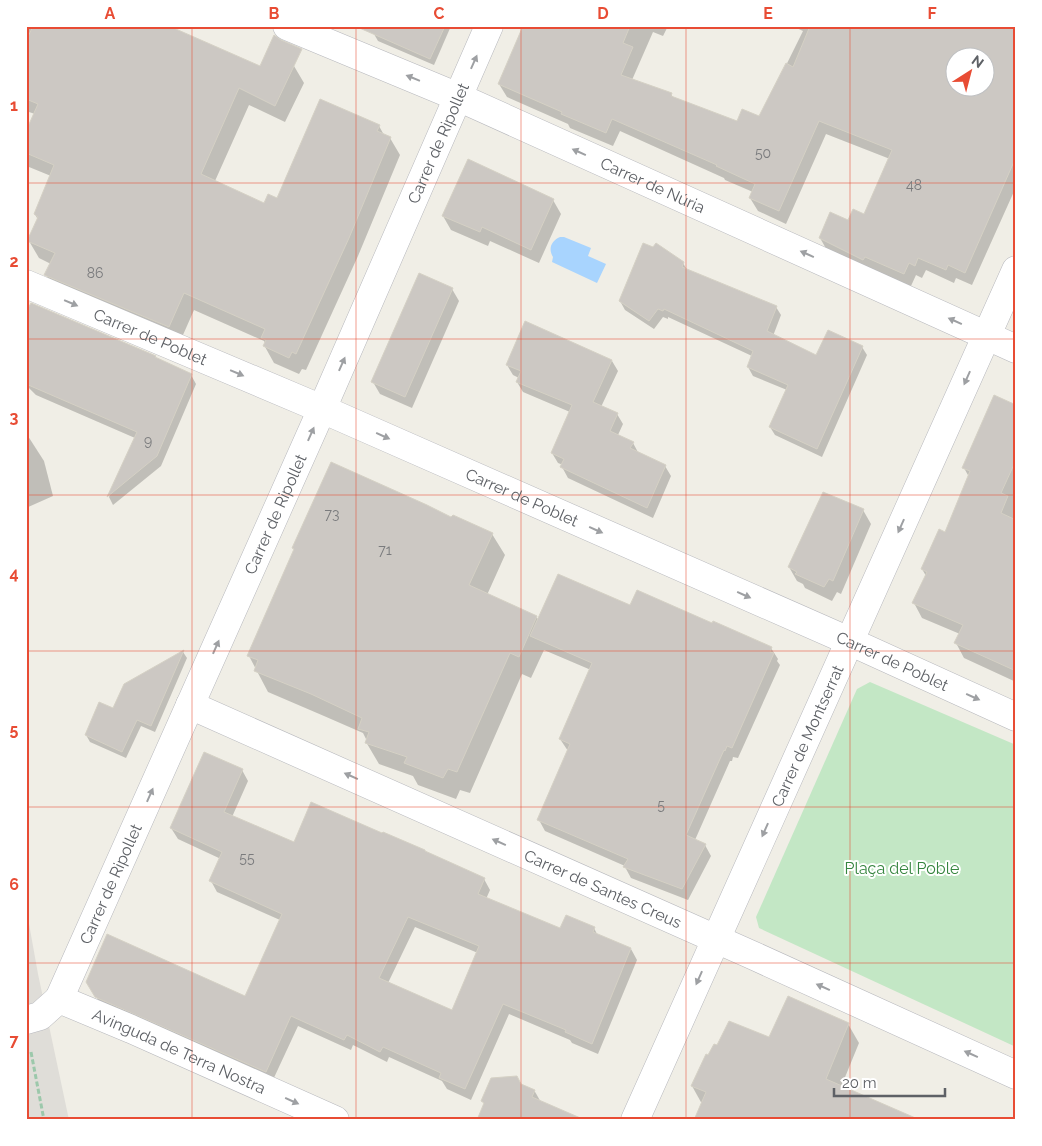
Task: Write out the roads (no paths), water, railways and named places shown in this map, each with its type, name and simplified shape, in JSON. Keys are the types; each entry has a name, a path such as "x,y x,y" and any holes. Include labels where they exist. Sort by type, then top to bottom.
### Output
{"street":[{"name":"Carrer de Núria","path":"287,26 458,97 1016,349"},
{"name":"Carrer de Ripollet","path":"59,999 322,409 489,26"},
{"name":"Carrer de Montserrat","path":"635,1120 1016,270"},
{"name":"Carrer de Poblet","path":"26,284 322,409 1016,716"},
{"name":"Carrer de Santes Creus","path":"190,705 1016,1074"},
{"path":"28,1032 40,1016 59,999"},
{"name":"Avinguda de Terra Nostra","path":"59,999 335,1120"}],"water":[{"path":"560,237 591,248 588,256 606,264 597,283 552,262 551,245"}],"park label":[{"name":"Plaça del Poble","path":"902,868"}]}
